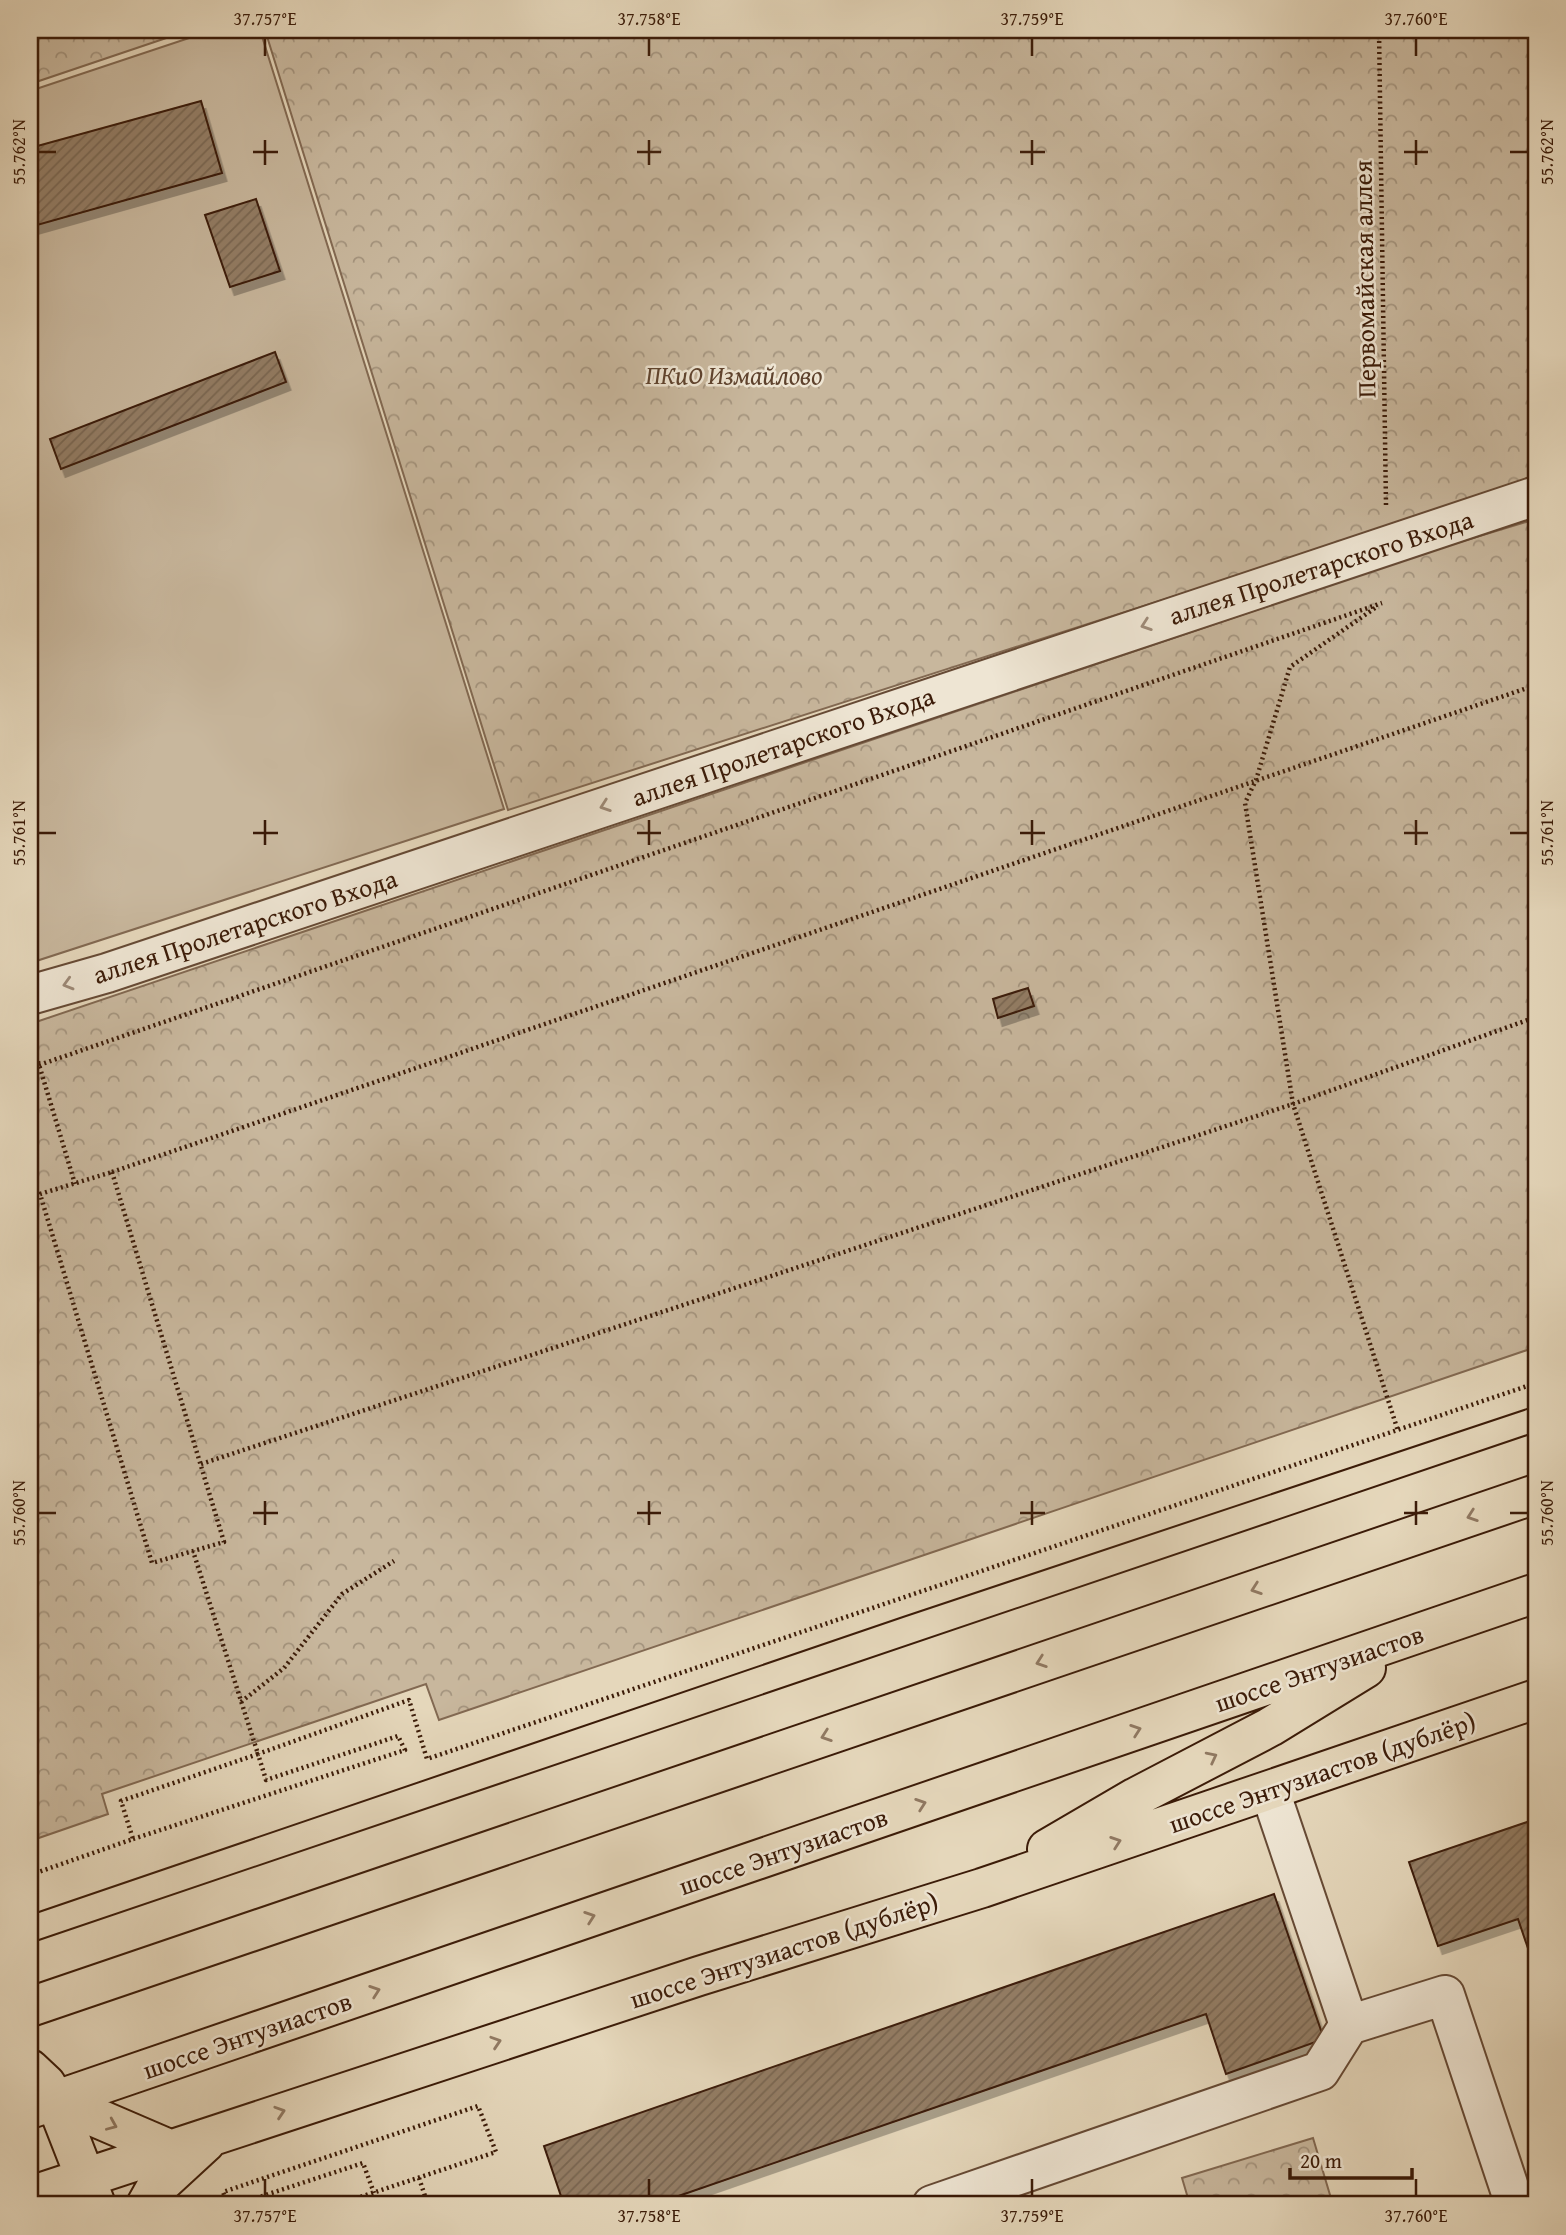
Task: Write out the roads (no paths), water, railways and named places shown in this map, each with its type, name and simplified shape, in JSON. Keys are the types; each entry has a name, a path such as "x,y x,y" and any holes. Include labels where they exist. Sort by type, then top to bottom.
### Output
{"main road":[{"path":"30,2007 1536,1494"},
{"name":"шоссе Энтузиастов","path":"42,2104 1536,1594"},
{"path":"982,1888 1136,1797 1270,1727 1426,1631"},
{"name":"шоссе Энтузиастов (дублёр)","path":"30,2196 90,2191 169,2149 215,2133 982,1888 1536,1699"},
{"path":"30,2068 46,2084 42,2104 90,2191"},
{"path":"42,2104 169,2149"},
{"path":"146,2205 155,2189 215,2133"}],"street":[{"name":"аллея Пролетарского Входа","path":"30,995 107,973 1536,496"},
{"path":"1270,1790 1349,2025"},
{"path":"932,2205 1320,2071 1349,2025 1445,1995 1515,2205"}],"tram line":[{"path":"30,1915 903,1617 1536,1406"},
{"path":"30,1943 1536,1432"}],"park label":[{"name":"ПКиО Измайлово","path":"734,374"}]}
